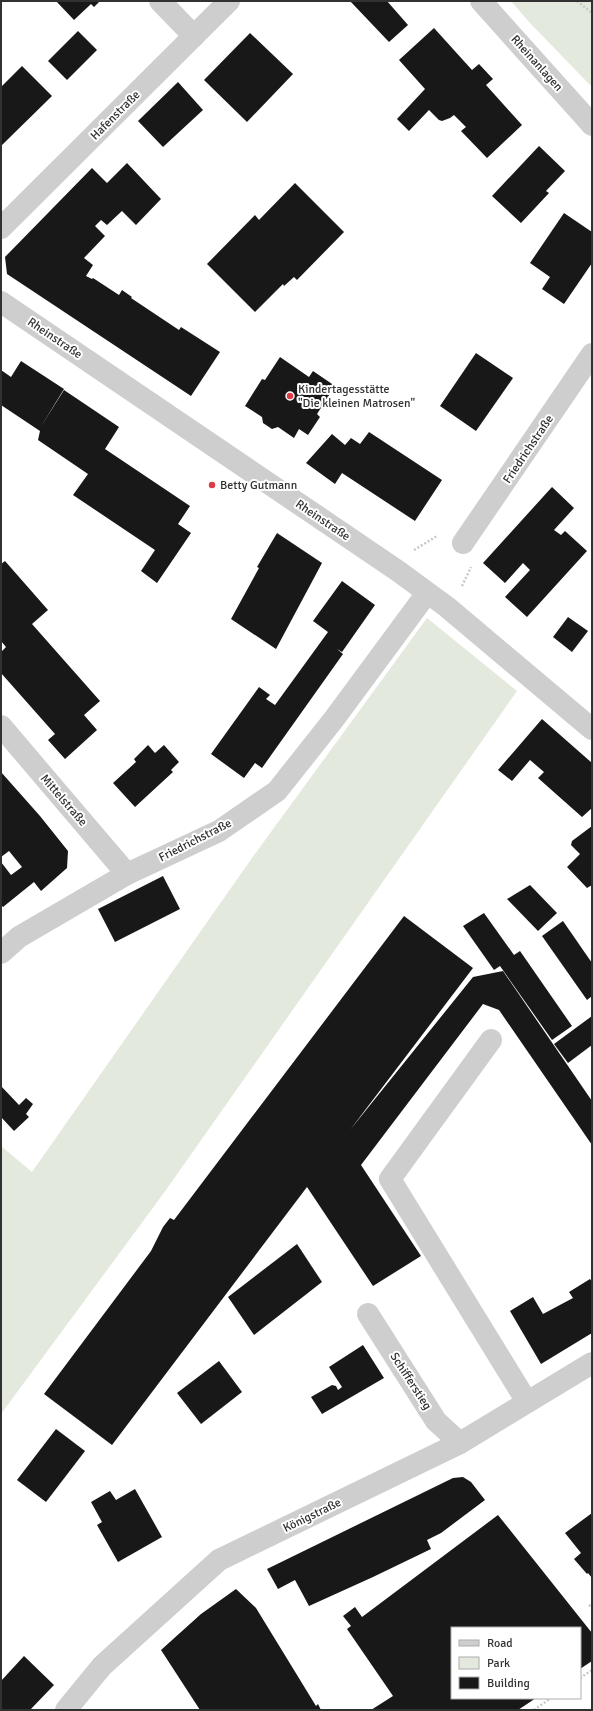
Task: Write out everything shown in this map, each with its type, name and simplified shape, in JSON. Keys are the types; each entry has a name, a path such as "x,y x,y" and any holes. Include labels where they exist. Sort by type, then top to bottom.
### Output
{"street":[{"path":"160,1 194,36"},
{"name":"Hafenstraße","path":"1,228 229,1"},
{"name":"Rheinanlagen","path":"481,1 592,125"},
{"name":"Rheinstraße","path":"1,302 398,571 483,637 592,729"},
{"name":"Friedrichstraße","path":"463,543 592,354"},
{"name":"Friedrichstraße","path":"1,953 19,937 127,874 219,830 277,791 334,719 427,593"},
{"name":"Mittelstraße","path":"1,726 127,874"},
{"path":"491,1040 390,1179 528,1402"},
{"name":"Schifferstieg","path":"368,1314 436,1421 460,1442"},
{"name":"Königstraße","path":"66,1710 102,1666 219,1560 460,1442 592,1363"}],"path":[{"path":"578,1 592,13"},
{"path":"398,571 412,552 438,536"},
{"path":"581,1677 592,1670"},
{"path":"534,1710 550,1699"}],"green space":[{"path":"511,1 592,1 592,87 530,23"},
{"path":"427,618 517,691 166,1190 1,1414 1,1146 32,1172 252,858"}],"building":[{"path":"56,1 100,1 94,7 91,4 74,20"},
{"path":"350,1 387,1 408,25 389,42"},
{"path":"434,28 472,70 479,64 493,79 486,85 522,125 487,158 461,131 466,127 454,115 442,121 429,110 409,131 397,119 425,89 399,60"},
{"path":"78,31 97,50 67,80 48,61"},
{"path":"250,33 293,74 247,122 204,80"},
{"path":"22,66 52,96 1,146 1,87"},
{"path":"178,82 203,110 163,147 138,121"},
{"path":"539,146 565,171 546,191 549,193 521,223 492,196"},
{"path":"127,163 161,199 136,225 122,211 107,225 101,220 95,226 105,236 84,258 93,265 86,276 92,279 93,278 119,295 122,290 132,297 131,298 179,330 181,327 220,352 191,396 7,274 5,257 92,168 107,183"},
{"path":"295,183 344,232 297,280 294,277 284,286 283,284 255,312 207,264 255,215 259,220"},
{"path":"564,213 592,232 592,263 564,304 542,289 550,277 530,263"},
{"path":"476,353 513,378 476,431 440,406"},
{"name":"Kindertagesstätte \"Die kleinen Matrosen\"","path":"280,357 309,377 313,371 335,386 317,414 320,417 308,435 299,429 294,438 278,427 272,429 263,423 262,417 245,406 262,379 265,380"},
{"path":"21,361 64,389 40,428 64,390 119,427 105,449 190,506 178,524 191,533 157,583 141,571 155,550 73,495 88,474 38,440 40,431 1,405 1,370 11,377"},
{"path":"369,432 442,480 415,521 342,473 335,484 306,463 332,434 345,445 351,438 360,444"},
{"path":"552,487 574,508 554,530 561,535 565,531 587,551 527,617 505,597 530,570 523,563 505,583 483,563"},
{"path":"277,533 322,563 276,649 231,619 259,568 257,567"},
{"path":"5,561 48,610 32,624 100,701 84,715 97,730 65,759 48,740 55,734 1,673 1,652 6,647 1,641 1,564"},
{"path":"342,581 375,605 342,652 337,649 343,654 262,768 255,763 244,778 211,754 259,687 270,695 266,699 275,705 328,632 313,621"},
{"path":"568,617 588,631 572,652 553,637"},
{"path":"542,719 592,763 592,808 582,817 538,778 544,772 530,760 512,781 498,770"},
{"path":"148,745 155,753 164,745 179,762 171,770 173,772 135,807 113,783 136,762 134,759"},
{"path":"1,772 40,816 68,851 67,868 41,891 34,882 3,907 1,905 1,862 11,875 22,867 9,851 1,857"},
{"path":"592,826 592,885 587,888 567,867 580,854 571,845 572,841"},
{"path":"163,876 180,909 115,942 98,909"},
{"path":"530,885 557,913 538,931 507,899"},
{"path":"484,913 514,955 520,951 572,1026 552,1040 500,966 494,970 463,926"},
{"path":"404,916 473,968 350,1130 473,977 503,971 592,1101 592,1145 499,1010 483,1004 361,1165 421,1256 373,1286 307,1187 112,1445 44,1394 151,1251 163,1227 170,1218 174,1220"},
{"path":"563,921 592,963 592,996 587,1000 542,936"},
{"path":"592,1016 592,1045 568,1063 554,1044"},
{"path":"1,1086 19,1105 26,1098 33,1104 26,1114 29,1117 14,1131 1,1117"},
{"path":"297,1244 322,1282 254,1335 228,1297"},
{"path":"590,1279 592,1282 592,1333 541,1364 510,1311 533,1297 543,1314 573,1298 569,1292"},
{"path":"363,1345 384,1378 322,1414 311,1397 332,1385 336,1386 338,1390 342,1387 329,1367"},
{"path":"219,1361 242,1392 201,1424 177,1393"},
{"path":"56,1429 85,1451 46,1502 17,1480"},
{"path":"463,1477 471,1482 485,1500 441,1533 427,1540 431,1549 373,1577 309,1606 295,1580 278,1589 267,1569 453,1478"},
{"path":"135,1489 162,1537 118,1562 97,1525 102,1522 91,1502 110,1491 116,1500"},
{"path":"592,1513 592,1578 574,1559 581,1553 565,1533"},
{"path":"498,1515 592,1633 592,1661 581,1668 581,1627 451,1627 451,1699 534,1699 518,1710 371,1710 393,1696 347,1629 351,1626 343,1616 355,1607 362,1617"},
{"path":"236,1589 256,1608 316,1706 318,1704 321,1710 200,1710 161,1650 201,1614"},
{"path":"24,1656 54,1685 30,1710 1,1710 1,1681"}],"place":[{"name":"Kindertagesstätte \"Die kleinen Matrosen\"","path":"290,396"},
{"name":"Betty Gutmann","path":"212,485"}]}
